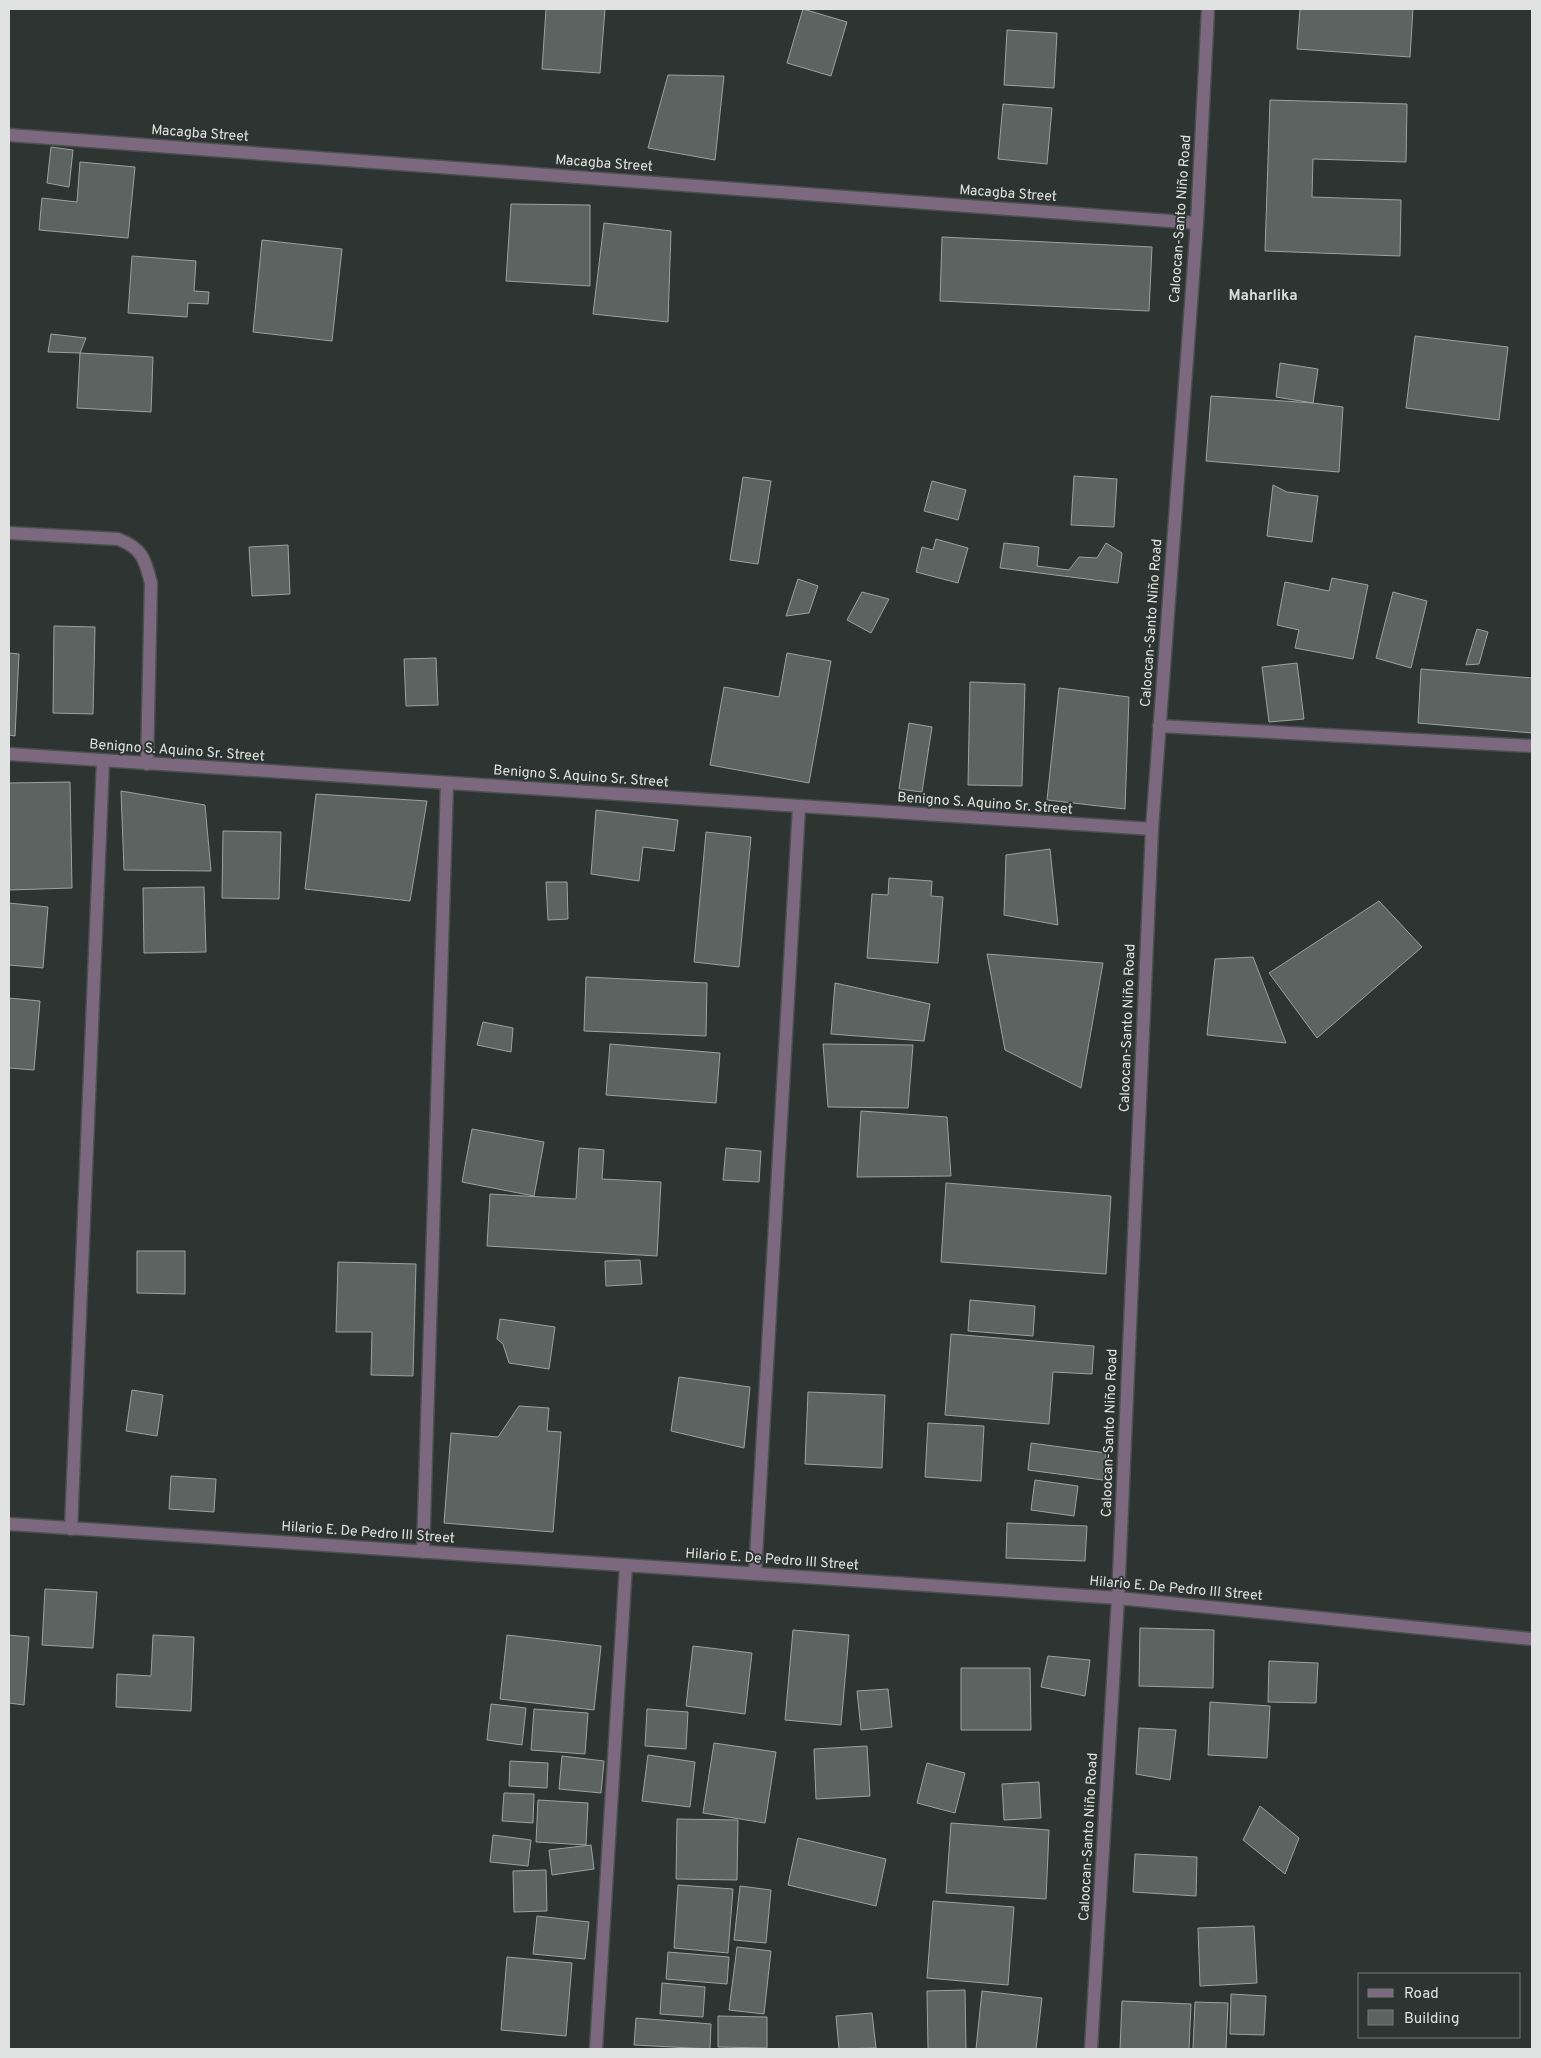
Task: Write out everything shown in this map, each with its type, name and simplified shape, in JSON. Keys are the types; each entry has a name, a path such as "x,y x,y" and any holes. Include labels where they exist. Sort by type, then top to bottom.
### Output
{"street":[{"name":"Caloocan-Santo Niño Road","path":"1091,2049 1118,1598 1152,829 1197,224 1208,9"},
{"name":"Macagba Street","path":"9,135 1197,224"},
{"path":"9,533 118,539 132,544 145,560 151,583 147,764"},
{"path":"1159,726 1532,746"},
{"name":"Benigno S. Aquino Sr. Street","path":"9,754 1152,829"},
{"path":"72,1529 103,761"},
{"path":"423,1552 447,784"},
{"path":"755,1574 799,807"},
{"name":"Hilario E. De Pedro III Street","path":"9,1524 1118,1598 1532,1639"},
{"path":"596,2049 626,1565"}],"building":[{"path":"546,9 605,9 600,73 542,69"},
{"path":"803,9 847,22 831,76 787,63"},
{"path":"1300,9 1413,9 1410,57 1297,49"},
{"path":"1007,30 1057,33 1054,88 1004,85"},
{"path":"668,75 724,76 715,160 648,148"},
{"path":"1270,100 1407,104 1406,162 1313,159 1312,197 1401,200 1400,256 1265,251"},
{"path":"1003,104 1052,108 1047,164 998,159"},
{"path":"51,147 73,150 69,187 47,183"},
{"path":"80,162 135,167 128,238 39,230 42,198 77,202"},
{"path":"511,204 590,205 590,286 506,281"},
{"path":"604,223 671,231 668,322 593,314"},
{"path":"942,237 1152,247 1149,311 940,301"},
{"path":"262,240 342,249 332,341 253,332"},
{"path":"132,256 196,261 194,291 209,292 208,304 188,303 187,317 128,313"},
{"path":"51,334 86,338 80,353 48,352"},
{"path":"1415,336 1508,347 1499,420 1406,408"},
{"path":"80,353 153,357 151,412 77,408"},
{"path":"1280,363 1318,369 1313,403 1276,397"},
{"path":"1211,396 1343,407 1339,472 1206,461"},
{"path":"1074,476 1117,479 1114,527 1071,525"},
{"path":"743,477 771,481 758,564 730,560"},
{"path":"932,481 966,490 958,520 924,511"},
{"path":"1273,485 1287,492 1318,496 1312,542 1267,536"},
{"path":"936,539 968,548 958,583 916,572 922,547 933,550"},
{"path":"1004,543 1039,547 1037,566 1069,570 1079,557 1097,558 1106,543 1122,553 1118,583 1000,568"},
{"path":"288,545 290,594 252,596 249,547"},
{"path":"1332,578 1368,585 1353,659 1295,648 1299,630 1277,625 1285,582 1329,591"},
{"path":"798,579 818,586 809,613 786,616"},
{"path":"862,592 889,599 871,633 847,620"},
{"path":"1393,592 1427,601 1411,668 1376,658"},
{"path":"54,626 95,627 93,714 53,713"},
{"path":"1477,629 1488,632 1479,664 1466,665"},
{"path":"9,653 19,654 15,736 9,735"},
{"path":"787,653 831,661 809,783 710,765 724,687 779,697"},
{"path":"436,658 438,705 406,706 404,659"},
{"path":"1297,663 1304,719 1269,722 1262,667"},
{"path":"1421,669 1532,678 1532,733 1418,723"},
{"path":"970,682 1025,684 1022,786 968,785"},
{"path":"1059,688 1129,697 1125,809 1047,800"},
{"path":"909,723 932,727 922,792 899,789"},
{"path":"70,782 72,888 9,890 9,783"},
{"path":"121,791 205,805 211,871 124,870"},
{"path":"316,794 427,801 410,901 305,889"},
{"path":"596,810 678,820 674,851 643,847 639,881 591,874"},
{"path":"223,831 281,832 279,899 222,898"},
{"path":"706,832 751,837 739,967 694,962"},
{"path":"1050,849 1058,925 1004,915 1006,855"},
{"path":"889,878 932,881 931,896 943,897 938,963 867,958 872,894 888,895"},
{"path":"546,882 567,882 568,919 548,920"},
{"path":"204,887 206,952 144,953 143,888"},
{"path":"1379,901 1422,947 1317,1038 1269,973"},
{"path":"9,903 48,907 43,968 9,965"},
{"path":"987,954 1103,963 1081,1088 1005,1050"},
{"path":"1253,957 1286,1043 1207,1035 1215,959"},
{"path":"586,977 707,983 706,1036 584,1031"},
{"path":"835,983 930,1004 924,1041 831,1034"},
{"path":"9,998 40,1001 34,1070 9,1068"},
{"path":"483,1022 513,1028 511,1052 477,1045"},
{"path":"610,1044 720,1053 716,1103 606,1095"},
{"path":"823,1044 913,1045 908,1108 828,1107"},
{"path":"861,1111 947,1117 951,1176 857,1177"},
{"path":"472,1129 544,1142 534,1196 462,1182"},
{"path":"579,1148 604,1150 602,1179 661,1182 657,1256 487,1246 490,1194 576,1199"},
{"path":"726,1148 761,1151 759,1182 723,1180"},
{"path":"946,1183 1111,1196 1106,1274 941,1262"},
{"path":"137,1251 185,1251 185,1294 137,1293"},
{"path":"640,1260 642,1284 606,1286 605,1261"},
{"path":"338,1262 416,1264 413,1376 371,1375 372,1332 336,1332"},
{"path":"970,1300 1035,1306 1033,1336 968,1331"},
{"path":"500,1319 555,1327 549,1369 509,1363 503,1344 497,1339"},
{"path":"951,1334 1094,1346 1092,1374 1053,1372 1049,1424 945,1415"},
{"path":"679,1377 750,1387 744,1448 671,1431"},
{"path":"132,1390 163,1395 157,1436 126,1431"},
{"path":"808,1392 885,1395 882,1468 805,1464"},
{"path":"519,1406 549,1408 547,1431 561,1432 553,1532 444,1523 451,1433 498,1437"},
{"path":"928,1423 984,1426 981,1481 925,1477"},
{"path":"1031,1443 1106,1453 1103,1480 1028,1470"},
{"path":"171,1476 216,1479 214,1512 169,1509"},
{"path":"1035,1480 1078,1486 1074,1516 1031,1510"},
{"path":"1007,1523 1087,1526 1085,1561 1006,1558"},
{"path":"45,1589 97,1592 93,1648 42,1645"},
{"path":"1140,1628 1214,1630 1213,1688 1139,1686"},
{"path":"793,1630 849,1635 841,1725 785,1720"},
{"path":"9,1635 29,1637 24,1705 9,1703"},
{"path":"153,1635 194,1637 191,1711 116,1707 117,1674 151,1676"},
{"path":"507,1635 601,1646 594,1710 500,1699"},
{"path":"693,1646 752,1653 745,1714 686,1706"},
{"path":"1048,1656 1090,1660 1085,1696 1041,1687"},
{"path":"1269,1661 1318,1663 1316,1703 1268,1702"},
{"path":"961,1668 1030,1668 1031,1730 961,1730"},
{"path":"888,1689 892,1727 861,1730 857,1691"},
{"path":"1210,1702 1270,1706 1267,1758 1208,1755"},
{"path":"491,1704 526,1708 522,1745 487,1740"},
{"path":"534,1709 588,1713 585,1754 531,1750"},
{"path":"647,1709 688,1712 686,1749 645,1746"},
{"path":"1139,1728 1176,1730 1170,1780 1136,1774"},
{"path":"714,1743 776,1752 765,1823 703,1813"},
{"path":"867,1746 870,1796 816,1799 814,1749"},
{"path":"648,1755 695,1762 690,1807 642,1801"},
{"path":"562,1756 604,1761 601,1793 559,1789"},
{"path":"510,1761 548,1763 547,1788 509,1786"},
{"path":"927,1763 965,1773 955,1813 917,1803"},
{"path":"1039,1782 1041,1818 1004,1820 1002,1784"},
{"path":"504,1793 534,1794 533,1823 502,1821"},
{"path":"538,1800 588,1803 586,1845 536,1842"},
{"path":"1260,1806 1299,1838 1285,1874 1243,1840"},
{"path":"677,1819 738,1820 737,1880 676,1879"},
{"path":"951,1823 1049,1830 1046,1899 946,1893"},
{"path":"493,1835 531,1840 528,1866 490,1862"},
{"path":"798,1838 886,1859 876,1906 788,1885"},
{"path":"591,1845 594,1869 552,1875 549,1850"},
{"path":"1135,1854 1197,1857 1196,1896 1133,1892"},
{"path":"546,1870 547,1911 514,1912 513,1871"},
{"path":"678,1885 733,1889 728,1953 674,1948"},
{"path":"740,1886 771,1890 766,1943 734,1940"},
{"path":"933,1901 1014,1907 1008,1985 927,1978"},
{"path":"537,1916 589,1922 585,1959 533,1954"},
{"path":"1254,1926 1257,1983 1200,1986 1198,1928"},
{"path":"737,1947 771,1951 764,2014 729,2010"},
{"path":"668,1952 729,1957 727,1984 666,1979"},
{"path":"507,1957 572,1963 566,2036 501,2030"},
{"path":"662,1983 705,1987 703,2017 660,2014"},
{"path":"965,1990 966,2049 928,2049 927,1991"},
{"path":"982,1991 1042,1998 1036,2049 976,2049"},
{"path":"1231,1994 1266,1996 1264,2035 1230,2034"},
{"path":"1122,2001 1191,2004 1189,2049 1120,2049"},
{"path":"1195,2002 1228,2003 1226,2049 1193,2049"},
{"path":"872,2013 876,2048 839,2049 836,2016"},
{"path":"718,2016 767,2017 767,2048 718,2047"},
{"path":"636,2018 711,2024 710,2049 634,2045"}],"district":[{"name":"Maharlika","path":"1263,296"}]}
